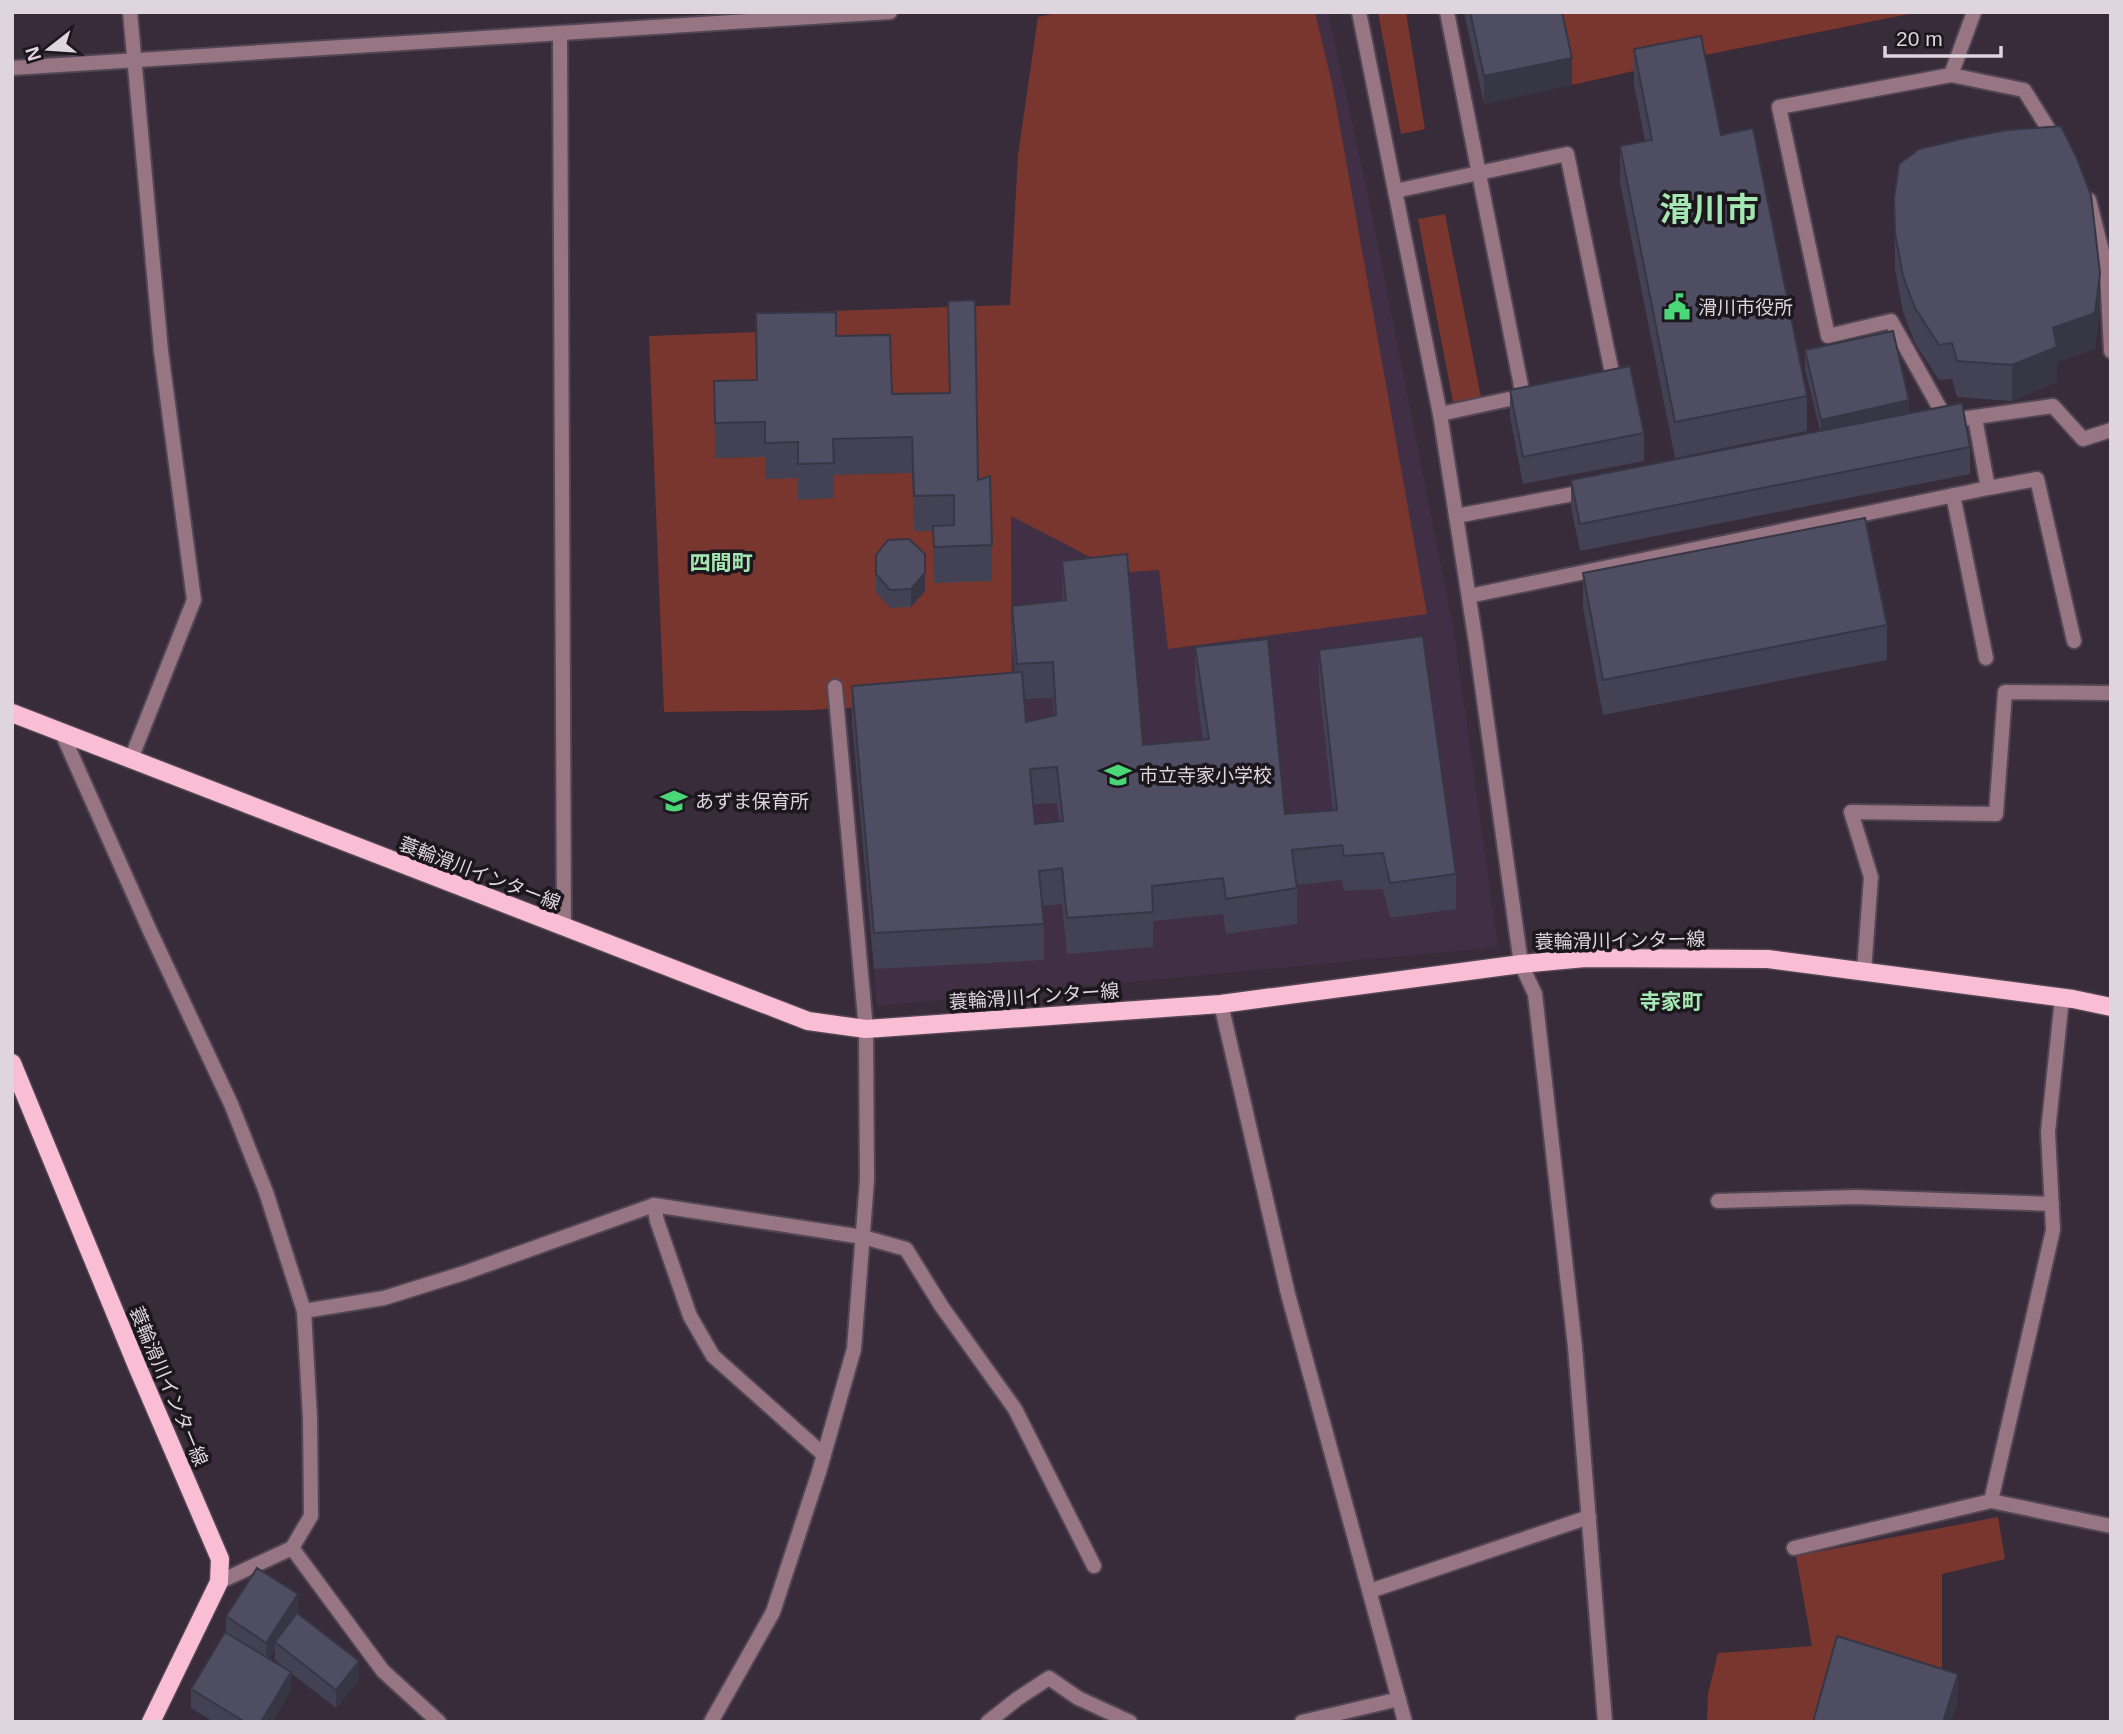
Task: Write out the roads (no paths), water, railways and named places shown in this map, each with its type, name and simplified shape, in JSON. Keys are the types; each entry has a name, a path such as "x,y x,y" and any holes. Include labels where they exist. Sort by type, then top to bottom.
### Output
{"main road":[{"name":"蓑輪滑川インター線","path":"12,713 808,1021 866,1029 1222,1004 1585,958 1768,959 2062,998 2111,1007"},
{"name":"蓑輪滑川インター線","path":"12,1063 220,1559 219,1582"},
{"path":"151,1722 219,1582"}],"street":[{"path":"130,12 161,351 194,600 131,759"},
{"path":"12,68 890,12"},
{"path":"1359,12 1440,414 1469,596 1521,964 1535,994 1575,1347 1605,1722"},
{"path":"1447,12 1523,396"},
{"path":"1951,75 1974,12"},
{"path":"560,34 564,928"},
{"path":"2064,152 2024,90 1951,75 1779,107 1828,336 1891,321 1940,423 2053,406 2083,439 2111,430"},
{"path":"1395,191 1567,154 1613,378 1587,383"},
{"path":"2085,182 2107,271 2111,351"},
{"path":"1440,414 1549,391"},
{"path":"1975,418 1988,488"},
{"path":"1469,596 2037,479 2074,641"},
{"path":"1457,516 1606,487"},
{"path":"1953,495 1986,659"},
{"path":"711,1722 773,1612 824,1455 854,1349 867,1180 866,1029 835,687"},
{"path":"1864,971 1871,877 1851,812 1996,814 2005,692 2111,693"},
{"path":"61,731 231,1104 266,1192 304,1311 310,1418 311,1516 292,1548 219,1582"},
{"path":"1991,1501 2053,1230 2048,1132 2062,998"},
{"path":"1222,1004 1288,1294 1405,1722"},
{"path":"1718,1201 1856,1197 2052,1204"},
{"path":"304,1311 384,1298 464,1273 654,1205 863,1237 906,1249 942,1307 1015,1409 1094,1566"},
{"path":"654,1205 657,1221 690,1315 713,1356 824,1455"},
{"path":"1794,1548 1991,1501 2111,1526"},
{"path":"1370,1591 1589,1517"},
{"path":"292,1548 383,1671 439,1722"},
{"path":"988,1722 1049,1678 1078,1698 1130,1722"},
{"path":"1302,1722 1399,1699"}],"place":[{"name":"滑川市役所","path":"1677,307"},
{"name":"市立寺家小学校","path":"1118,775"},
{"name":"あずま保育所","path":"674,801"}],"district":[{"name":"滑川市","path":"1709,209"},
{"name":"四間町","path":"721,563"},
{"name":"寺家町","path":"1671,1002"}]}
